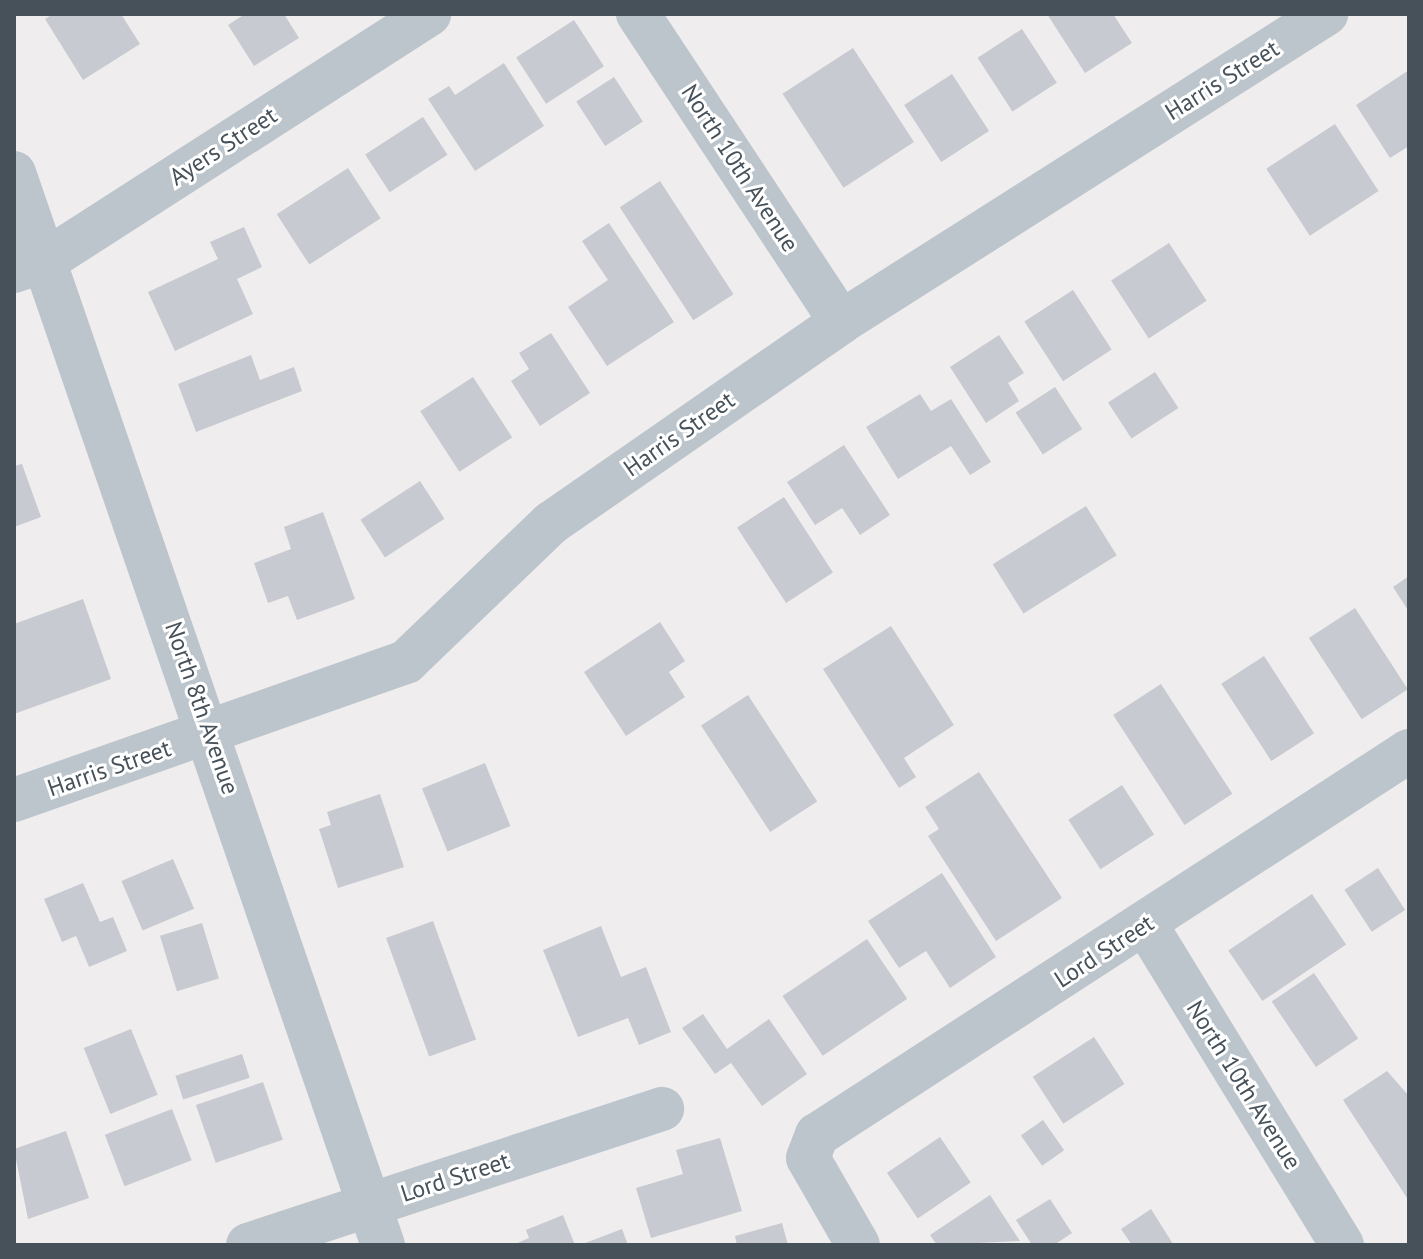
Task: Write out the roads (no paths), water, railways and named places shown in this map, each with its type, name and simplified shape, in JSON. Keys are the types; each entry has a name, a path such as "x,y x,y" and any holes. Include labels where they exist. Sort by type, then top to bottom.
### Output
{"street":[{"name":"Ayers Street","path":"31,265 429,14"},
{"name":"North 10th Avenue","path":"638,14 841,322"},
{"name":"Harris Street","path":"14,800 211,734 406,662 551,523 841,322 1326,14"},
{"name":"North 8th Avenue","path":"14,173 31,265 211,734 376,1225"},
{"name":"Lord Street","path":"858,1245 808,1158 817,1135 1146,925 1409,751"},
{"name":"North 10th Avenue","path":"1146,925 1342,1245"},
{"name":"Lord Street","path":"248,1245 376,1225 662,1109"}]}
